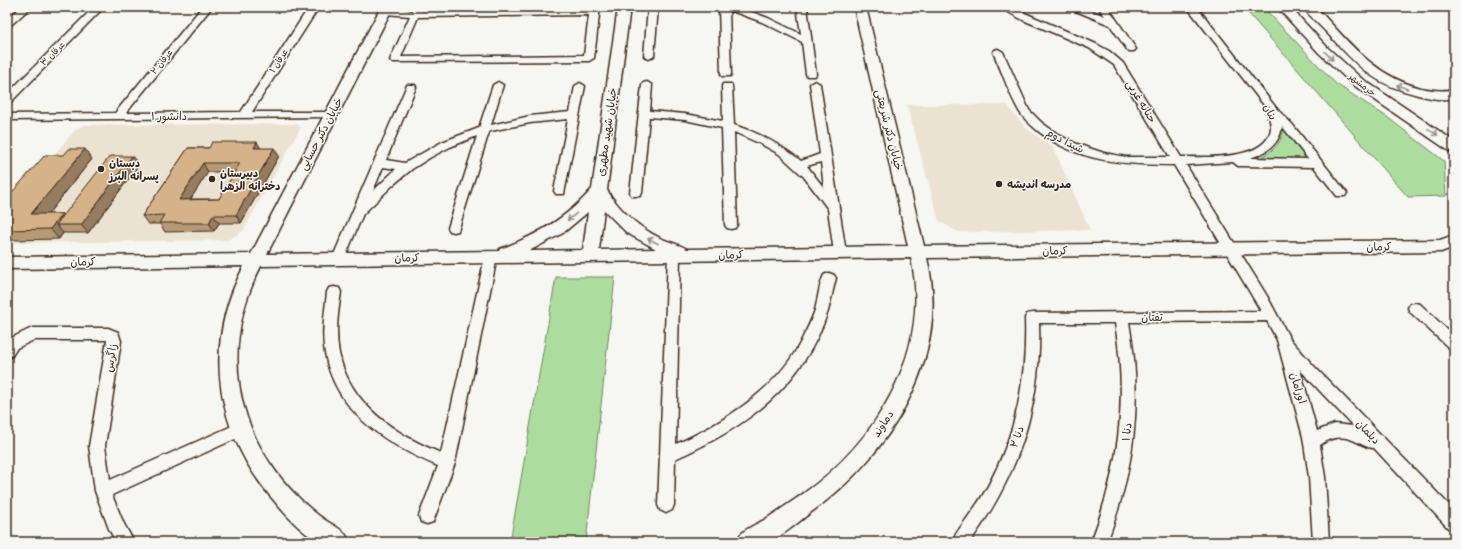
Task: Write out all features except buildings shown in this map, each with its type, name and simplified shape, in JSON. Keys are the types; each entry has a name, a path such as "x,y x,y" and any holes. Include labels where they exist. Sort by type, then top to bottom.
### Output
{"street":[{"name":"عرفان ۳","path":"7,100 99,7"},
{"name":"عرفان ۲","path":"118,116 207,7"},
{"name":"عرفان ۱","path":"245,115 314,7"},
{"name":"خیابان شهید مطهری","path":"590,256 624,7"},
{"path":"649,56 653,7"},
{"path":"724,7 726,74"},
{"path":"730,7 784,29 807,41"},
{"path":"802,7 840,253"},
{"name":"خیابان دکتر شریعتی","path":"860,7 919,252"},
{"name":"حنانه غربی","path":"1004,7 1021,16 1089,44 1113,59 1121,68 1231,248"},
{"path":"1074,7 1103,12 1116,26 1131,49"},
{"name":"بنان","path":"1178,161 1229,160 1245,157 1265,147 1271,142 1276,130 1275,116 1272,109 1192,7"},
{"name":"خرمشهر","path":"1283,7 1336,63 1367,90 1437,134 1454,148"},
{"name":"خرمشهر","path":"1309,7 1362,63 1377,75 1401,87 1426,93 1454,94"},
{"path":"7,10 25,8"},
{"path":"7,24 25,8"},
{"path":"386,9 400,11 595,10 589,58 395,60 417,11"},
{"name":"خیابان دکتر حسابی","path":"338,542 320,531 297,511 277,490 260,468 247,445 232,397 229,373 229,349 237,303 254,260 386,9"},
{"path":"784,29 804,22"},
{"path":"1311,37 1339,38"},
{"name":"شیدا دوم","path":"998,52 1024,111 1037,125 1056,138 1084,151 1117,160 1131,162 1178,161"},
{"path":"454,228 498,85"},
{"path":"636,193 647,85"},
{"path":"560,191 580,86"},
{"path":"727,86 731,225"},
{"path":"338,259 411,87"},
{"path":"1272,109 1288,126 1341,193"},
{"name":"دانشور ۱","path":"7,117 331,114"},
{"path":"644,114 679,116 728,126 764,141 800,165 833,208"},
{"path":"357,214 407,167 442,147 484,130 532,118 574,115"},
{"path":"800,165 825,156"},
{"path":"1212,161 1317,163"},
{"path":"379,163 407,167"},
{"path":"427,516 447,463 491,258 526,245 556,229 581,210 599,190 612,210 632,228 682,255 666,505"},
{"name":"کرمان","path":"7,263 1450,246"},
{"name":"اورامان","path":"1231,248 1284,340 1302,399 1312,442 1317,476 1321,542"},
{"name":"دماوند","path":"748,542 775,527 807,505 833,484 870,444 891,414 908,378 920,342 924,319 925,296 919,252"},
{"path":"668,455 708,437 732,423 768,394 789,372 803,353 813,334 821,315 829,278"},
{"path":"334,292 328,328 330,347 339,377 352,400 366,416 382,430 401,443 423,454 447,463"},
{"path":"1415,308 1454,344"},
{"name":"تفتان","path":"1032,318 1271,316"},
{"name":"دنا ۲","path":"960,542 990,498 1006,468 1017,438 1026,409 1031,380 1033,352 1032,318"},
{"name":"دنا ۱","path":"1099,542 1122,469 1127,435 1129,370 1121,318"},
{"name":"زاگرس","path":"7,352 12,344 32,334 108,334 113,336 114,341 97,446 103,491 117,529 126,542"},
{"name":"دیلمان","path":"1284,340 1307,368 1454,522"},
{"path":"103,491 241,429"},
{"path":"1312,442 1325,433 1341,430 1360,435 1382,447"}],"shaded area":[{"name":"مدرسه اندیشه","path":"907,105 1008,105 1011,111 1027,129 1053,147 1090,230 958,232 939,221"},
{"path":"297,124 301,127 243,231 228,240 7,243 7,209 76,129 84,125"}],"green space":[{"path":"1243,7 1263,7 1336,84 1387,117 1444,161 1446,196 1408,197"},
{"path":"1284,126 1311,160 1255,160 1271,151 1279,143"},
{"path":"556,277 615,277 586,542 510,542"}],"place":[{"name":"دبستان پسرانه البرز","path":"101,169"},
{"name":"دبیرستان دخترانه الزهرا","path":"212,179"},
{"name":"مدرسه اندیشه","path":"999,184"}]}
